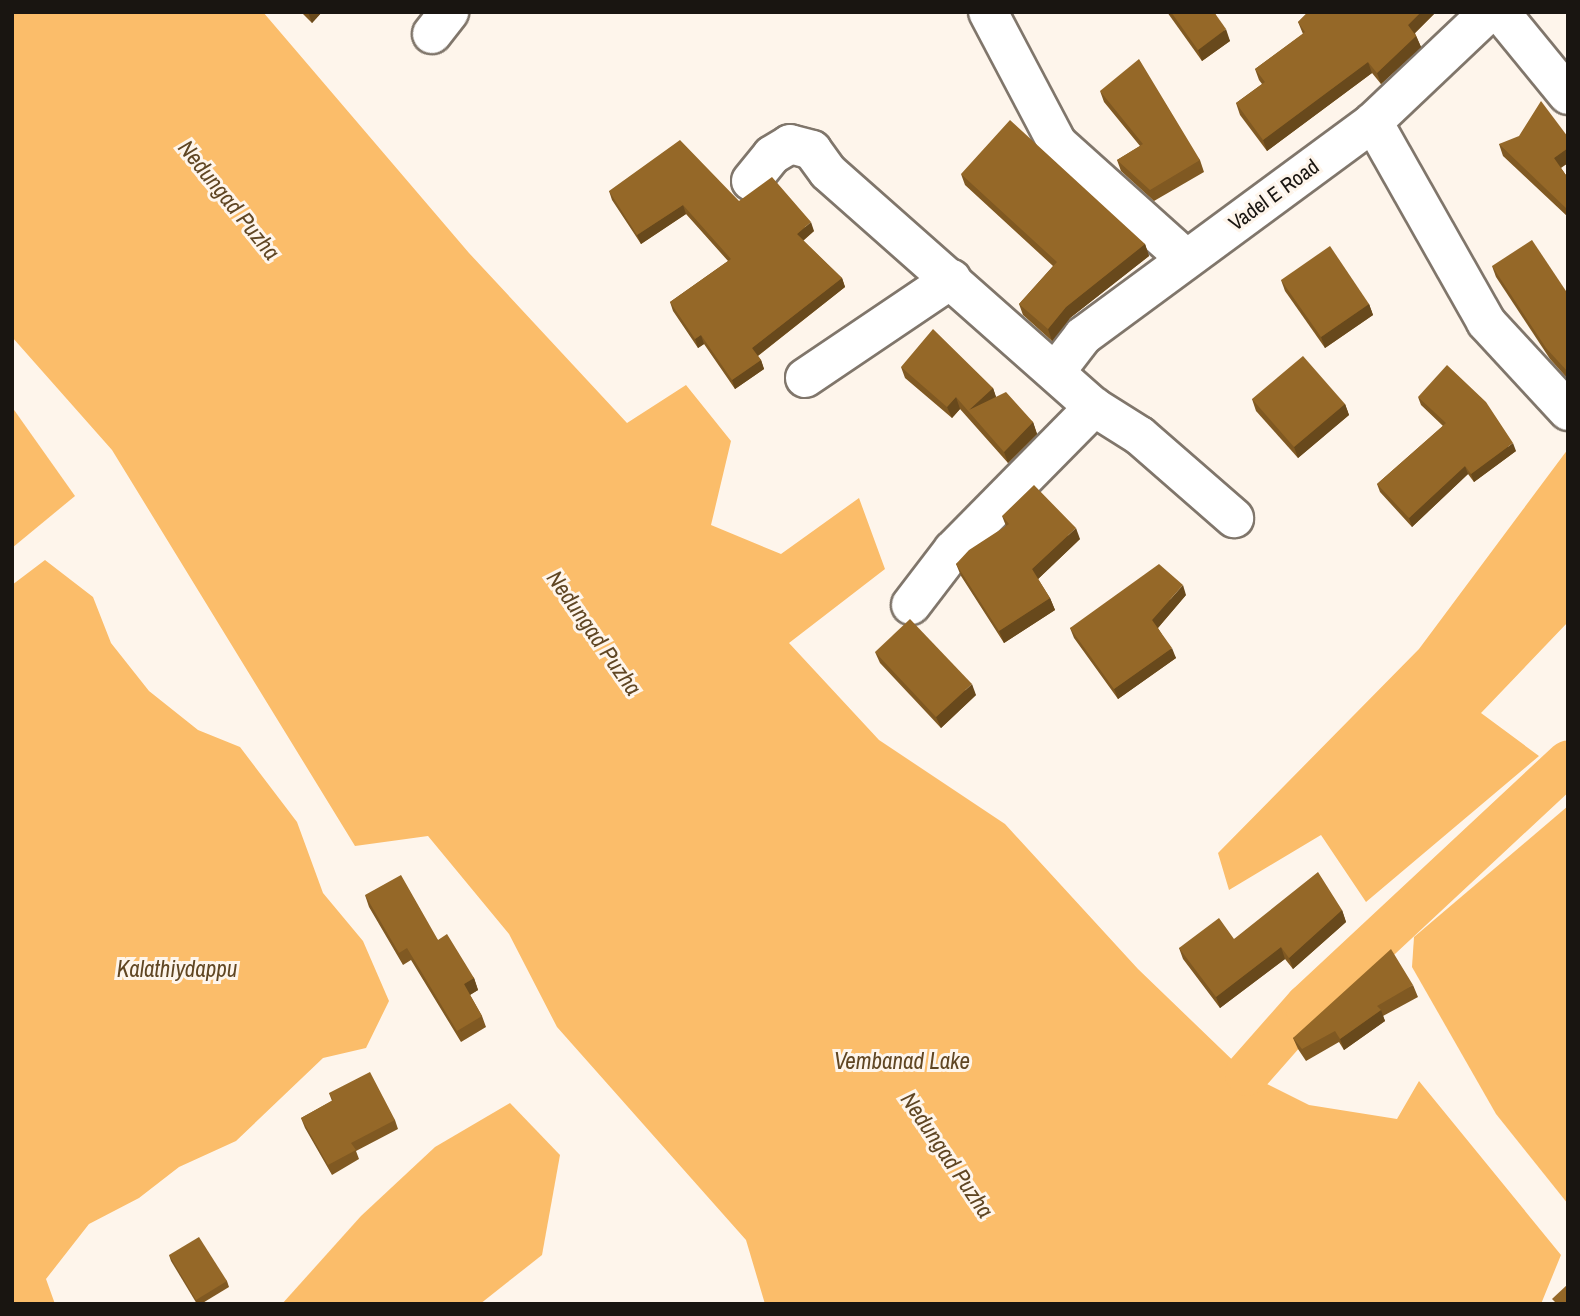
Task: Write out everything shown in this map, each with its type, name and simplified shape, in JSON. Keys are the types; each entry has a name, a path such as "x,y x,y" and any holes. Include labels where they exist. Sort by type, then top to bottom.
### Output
{"street":[{"path":"988,12 1057,143 1185,258"},
{"name":"Vadel E Road","path":"1056,371 1083,336 1185,258 1373,122 1489,12"},
{"path":"1500,12 1568,95"},
{"path":"1373,122 1486,322 1568,411"},
{"path":"751,181 772,155 790,144 812,150 828,172 1094,407 1140,436 1234,517"},
{"path":"805,378 952,279"},
{"path":"911,605 953,550 1094,407"}],"water":[{"name":"Vembanad Lake","path":"12,12 263,12 469,253 627,423 686,385 731,441 711,525 781,554 859,498 885,569 789,643 879,740 1005,824 1138,969 1247,1074 1309,1105 1397,1119 1419,1081 1561,1255 1541,1304 765,1304 746,1240 557,1027 509,934 428,836 355,846 112,450 12,337"},
{"path":"12,407 75,496 12,548"},
{"path":"1568,449 1568,622 1481,713 1539,756 1366,902 1321,835 1229,890 1218,853 1419,649"},
{"name":"Kalathiydappu","path":"45,560 93,597 111,643 149,691 198,730 240,747 297,822 323,893 363,941 389,1001 366,1048 323,1058 236,1141 179,1167 139,1198 89,1224 46,1279 55,1304 12,1304 12,585"},
{"path":"1568,806 1568,1204 1496,1114 1412,967 1414,937"},
{"path":"510,1103 560,1155 542,1255 480,1304 282,1304 361,1216 435,1147"}],"building":[{"path":"1171,12 1214,12 1226,29 1198,50"},
{"path":"1308,12 1421,12 1408,25 1416,36 1377,73 1368,62 1263,140 1236,103 1265,82 1255,69 1305,32 1298,22"},
{"path":"1139,59 1200,160 1150,190 1117,160 1143,144 1100,91"},
{"path":"1541,101 1568,137 1568,148 1554,158 1568,178 1568,210 1499,144 1519,136"},
{"path":"1010,120 1145,244 1066,307 1048,329 1019,304 1057,262 961,174"},
{"path":"680,140 739,201 772,177 811,222 797,234 842,278 752,348 761,360 732,380 701,335 695,339 670,302 731,259 683,205 637,235 609,191"},
{"path":"1532,240 1568,294 1568,372 1546,348 1492,266"},
{"path":"1330,246 1369,304 1321,337 1281,280"},
{"path":"933,329 993,388 969,410 1006,392 1033,422 1004,452 956,397 947,407 901,367"},
{"path":"1303,356 1345,404 1294,447 1252,399"},
{"path":"1447,365 1486,402 1513,443 1471,474 1465,466 1409,518 1377,484 1446,423 1418,397"},
{"path":"1034,485 1076,528 1032,569 1050,598 999,631 956,564 969,550 1009,524 1002,516"},
{"path":"1159,564 1183,585 1152,620 1172,648 1114,689 1070,628"},
{"path":"910,619 972,684 936,717 875,652"},
{"path":"1318,872 1342,910 1289,958 1281,947 1216,997 1179,948 1219,918 1234,939"},
{"path":"401,875 438,940 447,934 474,978 464,984 482,1016 457,1031 407,948 399,953 365,895"},
{"path":"1391,949 1413,985 1377,1006 1381,1010 1340,1039 1335,1031 1302,1049 1293,1038"},
{"path":"370,1072 395,1120 351,1143 356,1150 328,1165 301,1118 333,1100 329,1093"},
{"path":"199,1237 227,1281 196,1300 169,1255"},
{"path":"1568,1284 1568,1304 1557,1304 1552,1299"}],"waterway":[{"path":"1247,1074 1307,1006 1568,763"}],"water label":[{"name":"Nedungad Puzha","path":"229,200"},
{"name":"Nedungad Puzha","path":"594,633"},
{"name":"Nedungad Puzha","path":"947,1155"}]}
